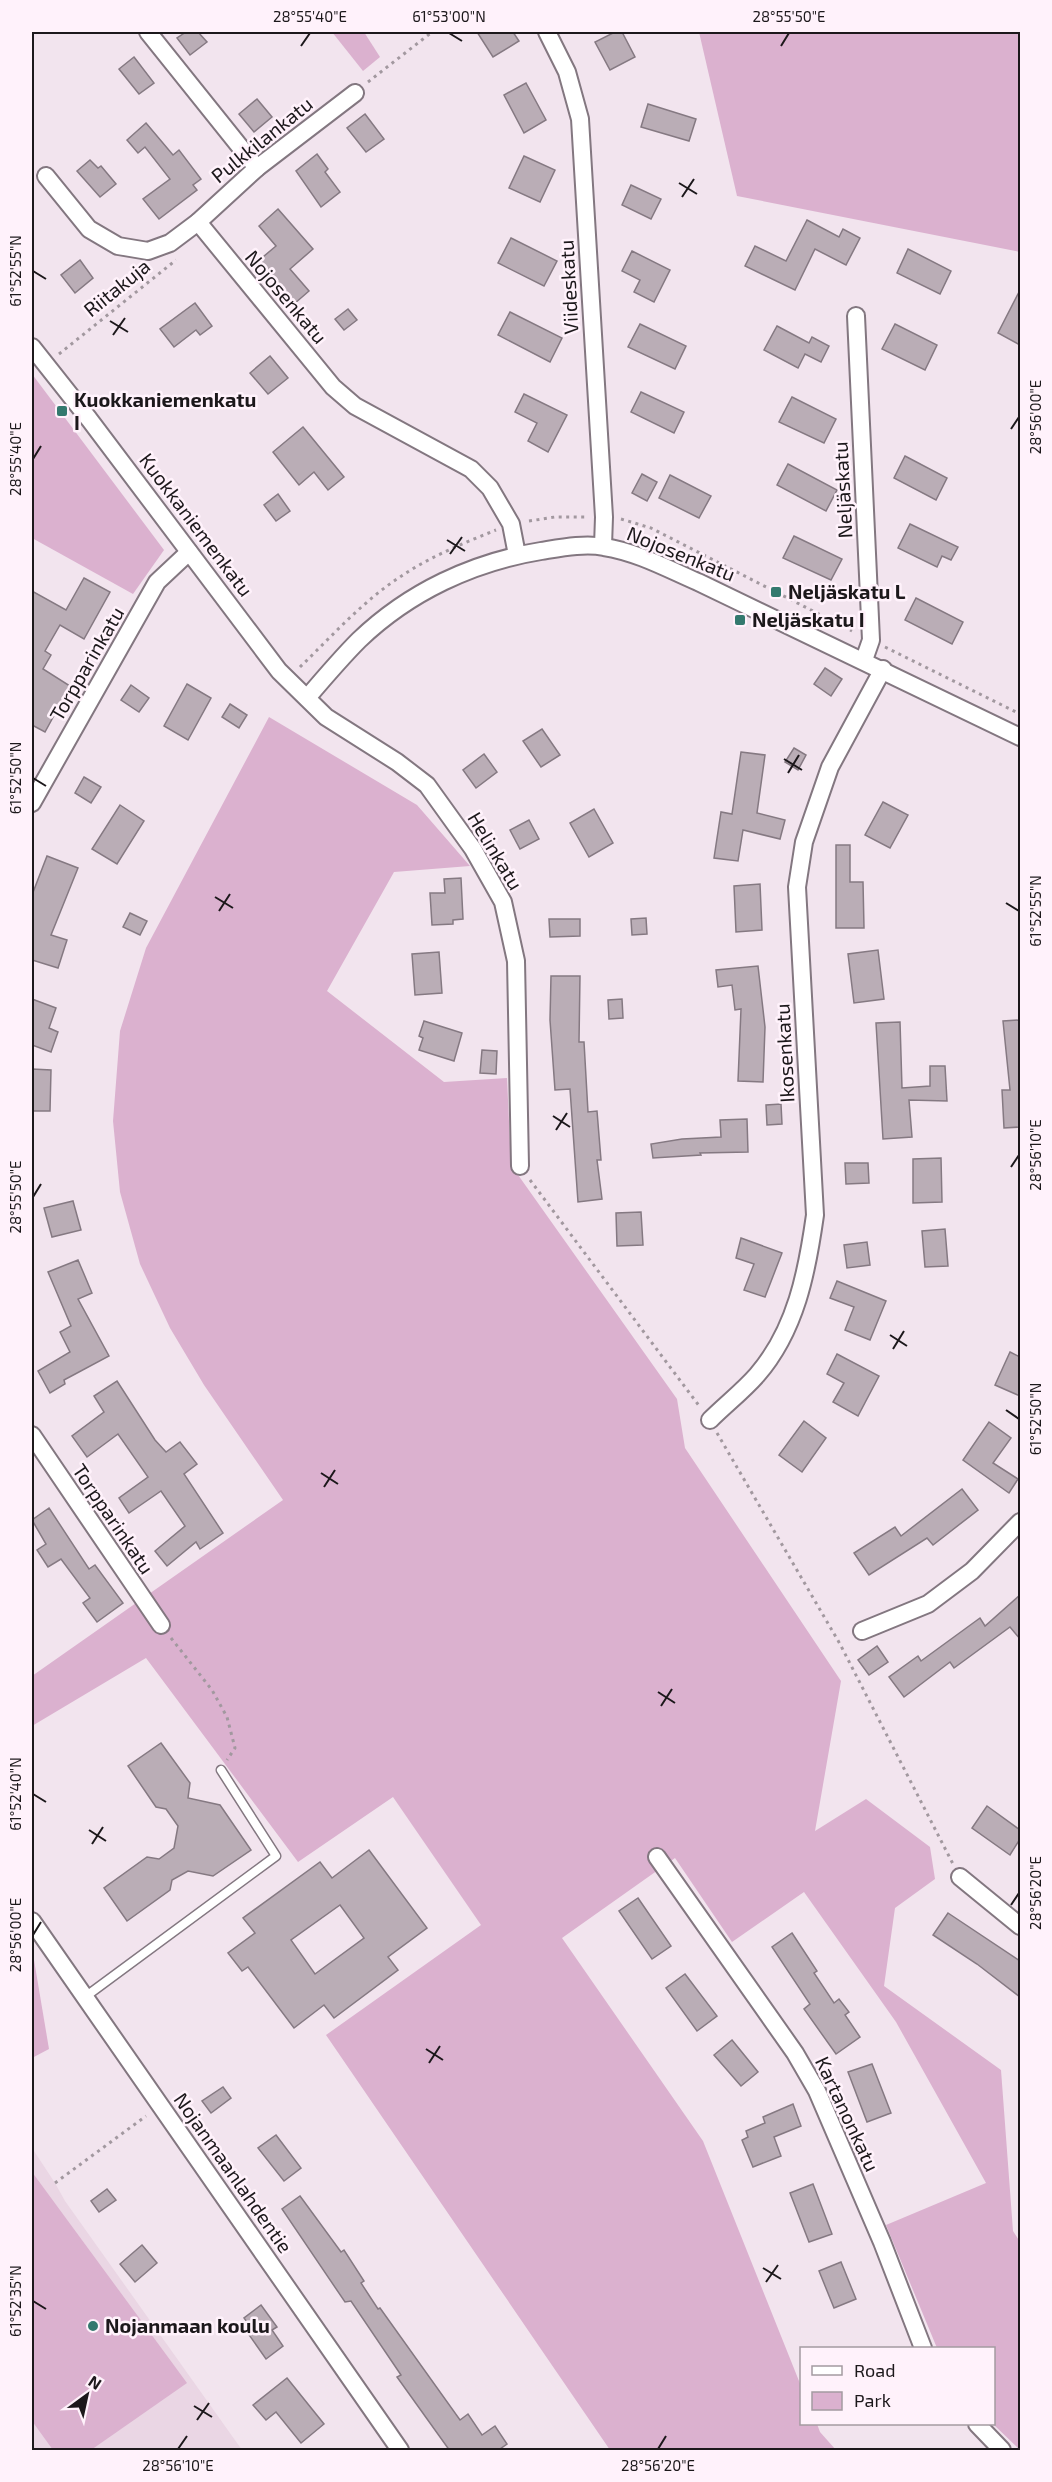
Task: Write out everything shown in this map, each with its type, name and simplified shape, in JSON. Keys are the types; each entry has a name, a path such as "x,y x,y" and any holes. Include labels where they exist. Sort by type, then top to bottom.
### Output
{"street":[{"path":"148,32 257,168"},
{"name":"Viideskatu","path":"547,32 567,72 580,119 603,546"},
{"name":"Pulkkilankatu","path":"46,176 88,229 118,246 148,251 170,243 198,222 257,168 355,93"},
{"name":"Nojosenkatu","path":"198,222 333,387 355,406 471,469 490,488 511,524 517,555 558,548 603,546 646,559 884,669 1020,736"},
{"name":"Neljäskatu","path":"856,316 871,640 864,660"},
{"name":"Kuokkaniemenkatu","path":"32,347 279,671 307,698"},
{"name":"Torpparinkatu","path":"32,803 157,582 189,552"},
{"path":"307,698 358,641 413,597 444,580 517,555"},
{"name":"Ikosenkatu","path":"710,1420 757,1376 781,1342 796,1306 809,1262 815,1215 797,887 804,842 830,767 884,669"},
{"name":"Helinkatu","path":"307,698 326,717 427,785 473,849 503,902 516,962 520,1166"},
{"name":"Torpparinkatu","path":"32,1436 161,1625"},
{"path":"862,1631 928,1604 972,1571 1020,1522"},
{"name":"Kartanonkatu","path":"657,1857 795,2053 817,2091 882,2242 922,2347"},
{"path":"960,1877 1020,1926"},
{"name":"Nojanmaanlahdentie","path":"32,1921 400,2451"},
{"path":"978,2425 1002,2451"}],"lane":[{"path":"85,1997 276,1856 221,1770"}],"path":[{"path":"355,93 432,32"},
{"name":"Riitakuja","path":"45,365 181,256"},
{"path":"288,678 370,599 401,576 468,541 511,524 555,517 603,517 626,519 651,528 1020,714"},
{"path":"520,1166 710,1420 840,1644 960,1877"},
{"path":"161,1625 213,1690 227,1718 235,1748 221,1770"},
{"path":"55,2183 150,2113"}],"shaded area":[{"name":"Nojanmaan koulu","path":"32,2148 65,2201 242,2450 32,2450"}],"green space":[{"path":"332,32 364,32 380,57 363,71"},
{"path":"699,32 1020,32 1020,252 737,196"},
{"path":"32,374 164,550 133,594 32,538"},
{"path":"269,717 417,805 470,866 394,872 327,991 444,1082 507,1078 511,1165 677,1399 685,1448 841,1681 815,1831 866,1799 930,1847 935,1879 895,1908 884,1986 1001,2070 1013,2231 1020,2242 1020,2450 994,2425 995,2347 937,2347 886,2225 986,2183 896,2022 804,1892 732,1942 675,1858 562,1938 703,2141 800,2384 800,2425 817,2425 820,2432 836,2450 610,2450 326,2035 481,1925 393,1797 298,1862 146,1658 32,1726 32,1676 283,1500 204,1385 170,1328 140,1264 120,1192 113,1121 120,1031 146,948"},
{"path":"32,1948 49,2049 32,2058"},
{"name":"Nojanmaan koulu","path":"32,2172 187,2383 91,2450 53,2450 32,2421"}],"building":[{"path":"186,32 198,32 207,42 190,55 177,38"},
{"path":"477,32 513,32 519,41 493,57"},
{"path":"615,32 622,32 635,57 610,70 595,42"},
{"path":"134,57 154,83 139,94 119,69"},
{"path":"526,83 546,120 524,133 504,95"},
{"path":"257,99 272,117 254,132 239,114"},
{"path":"648,104 696,119 689,141 641,127"},
{"path":"365,114 384,139 366,152 347,128"},
{"path":"146,123 173,155 179,150 201,179 193,185 197,190 159,219 143,199 170,179 145,147 138,153 127,140"},
{"path":"317,154 328,169 325,172 340,192 321,207 296,171"},
{"path":"524,156 555,170 540,202 509,188"},
{"path":"90,160 98,168 101,166 116,184 100,197 77,171"},
{"path":"631,185 661,199 651,219 622,205"},
{"path":"278,209 313,249 290,269 309,291 294,304 257,262 276,246 259,226"},
{"path":"807,220 839,237 843,229 860,238 846,265 815,249 795,290 745,266 755,246 786,261"},
{"path":"511,238 557,261 544,286 498,263"},
{"path":"908,249 951,271 940,294 897,273"},
{"path":"632,251 670,270 654,302 634,292 640,280 622,271"},
{"path":"80,260 93,278 75,293 61,275"},
{"path":"1020,290 1020,345 998,333"},
{"path":"195,303 212,326 200,335 196,330 174,347 160,329"},
{"path":"348,309 357,320 344,330 335,319"},
{"path":"510,312 562,338 550,362 498,335"},
{"path":"640,324 686,346 675,369 628,347"},
{"path":"895,324 937,345 925,370 882,349"},
{"path":"777,326 809,343 812,337 829,346 821,362 805,354 798,368 764,350"},
{"path":"270,356 288,378 268,394 250,373"},
{"path":"641,392 684,412 674,433 631,412"},
{"path":"524,394 567,415 548,452 528,441 537,423 515,412"},
{"path":"792,397 836,419 824,443 779,422"},
{"path":"303,427 344,477 328,490 314,472 299,485 273,452"},
{"path":"905,456 947,478 936,500 894,478"},
{"path":"788,464 837,490 826,511 777,485"},
{"path":"642,474 657,482 647,501 632,493"},
{"path":"670,475 711,496 699,518 659,498"},
{"path":"278,494 290,511 276,521 264,505"},
{"path":"910,524 958,547 951,560 942,556 937,567 898,548"},
{"path":"794,536 842,559 831,580 783,558"},
{"path":"84,578 110,592 84,639 60,625 45,651 51,655 43,669 70,686 45,732 32,725 32,591 66,610"},
{"path":"916,598 963,622 952,644 905,620"},
{"path":"825,668 842,679 831,696 814,684"},
{"path":"187,684 211,698 188,740 164,726"},
{"path":"131,685 149,698 139,712 121,700"},
{"path":"230,704 247,715 239,728 222,717"},
{"path":"542,729 560,755 541,767 523,741"},
{"path":"794,748 806,755 798,770 785,762"},
{"path":"741,752 765,755 757,813 785,820 780,839 743,830 738,861 714,858 721,812 732,814"},
{"path":"484,754 497,772 476,788 463,770"},
{"path":"84,777 101,787 91,803 75,793"},
{"path":"883,802 908,815 890,848 865,835"},
{"path":"120,805 144,821 117,864 92,849"},
{"path":"594,809 613,843 589,857 570,823"},
{"path":"529,820 539,839 520,849 510,830"},
{"path":"836,845 850,845 850,882 863,882 864,928 836,928"},
{"path":"47,856 78,868 51,935 67,940 58,968 32,960 32,895"},
{"path":"461,878 463,919 453,920 453,924 432,925 430,893 445,893 444,879"},
{"path":"760,884 762,930 736,932 734,886"},
{"path":"130,913 147,921 140,935 123,927"},
{"path":"646,918 647,934 632,935 631,919"},
{"path":"549,919 580,919 580,936 550,937"},
{"path":"878,950 884,999 854,1003 848,954"},
{"path":"439,952 442,993 415,995 412,954"},
{"path":"758,966 765,1027 763,1082 738,1081 741,1009 735,1010 732,985 718,987 716,970"},
{"path":"551,976 580,976 579,1042 584,1042 588,1112 597,1111 601,1160 597,1160 602,1199 578,1202 570,1089 555,1090 550,1020"},
{"path":"32,999 56,1008 49,1028 58,1032 51,1052 32,1045"},
{"path":"622,999 623,1018 609,1019 608,1000"},
{"path":"1020,1020 1020,1127 1004,1128 1002,1090 1010,1090 1003,1021"},
{"path":"424,1021 462,1033 454,1061 419,1050 423,1038 419,1036"},
{"path":"900,1022 902,1088 930,1086 930,1066 945,1066 947,1101 909,1100 912,1137 883,1139 876,1023"},
{"path":"482,1050 497,1051 496,1074 480,1073"},
{"path":"32,1069 51,1070 50,1111 32,1111"},
{"path":"781,1104 782,1124 767,1125 766,1105"},
{"path":"747,1119 748,1152 700,1153 701,1155 653,1158 651,1144 682,1139 721,1137 720,1120"},
{"path":"941,1158 942,1202 913,1203 913,1159"},
{"path":"845,1163 868,1163 869,1183 846,1184"},
{"path":"73,1201 81,1230 52,1237 44,1208"},
{"path":"641,1212 643,1245 617,1246 616,1213"},
{"path":"945,1229 948,1266 925,1267 922,1231"},
{"path":"741,1238 782,1253 765,1297 744,1290 754,1264 736,1258"},
{"path":"867,1242 870,1265 847,1268 844,1245"},
{"path":"78,1260 92,1293 78,1299 109,1356 64,1380 65,1384 50,1393 38,1371 70,1352 60,1332 71,1326 48,1272"},
{"path":"837,1281 886,1301 870,1340 845,1330 854,1307 830,1298"},
{"path":"1010,1352 1020,1357 1020,1396 995,1385"},
{"path":"837,1354 879,1376 858,1416 833,1402 844,1383 827,1374"},
{"path":"117,1381 155,1440 166,1452 180,1442 197,1464 184,1474 223,1533 200,1549 196,1542 167,1566 155,1551 185,1526 161,1491 129,1513 119,1498 148,1477 118,1434 87,1457 72,1436 104,1412 94,1396"},
{"path":"804,1421 826,1438 802,1472 779,1455"},
{"path":"989,1422 1011,1438 993,1463 1018,1479 1009,1493 963,1460"},
{"path":"962,1489 978,1510 933,1545 927,1538 869,1575 854,1553 895,1527 901,1536"},
{"path":"49,1508 89,1569 95,1565 123,1603 97,1622 83,1603 90,1598 61,1559 48,1567 37,1550 46,1544 32,1520"},
{"path":"1020,1595 1020,1639 1010,1627 954,1668 950,1662 904,1697 889,1677 918,1656 921,1661 980,1618 985,1626"},
{"path":"877,1646 888,1662 869,1675 858,1660"},
{"path":"161,1743 190,1783 188,1798 220,1805 251,1850 213,1876 188,1871 172,1880 170,1890 127,1921 104,1888 147,1857 159,1859 174,1848 178,1826 166,1809 156,1807 128,1766"},
{"path":"987,1806 1020,1830 1020,1839 1010,1855 972,1828"},
{"path":"369,1850 427,1928 388,1957 398,1970 334,2018 324,2005 294,2028 248,1967 242,1971 228,1953 255,1933 243,1918 320,1862 332,1878","holes":["340,1905 364,1938 315,1974 291,1940"]},
{"path":"638,1898 671,1946 652,1959 619,1911"},
{"path":"948,1913 1020,1961 1020,1997 977,1964 933,1935"},
{"path":"792,1933 817,1971 814,1973 834,2003 839,1999 849,2012 845,2015 860,2037 836,2054 804,2009 810,2004 772,1947"},
{"path":"685,1974 717,2016 697,2031 666,1988"},
{"path":"732,2040 758,2072 741,2086 714,2055"},
{"path":"872,2064 891,2113 867,2122 848,2072"},
{"path":"223,2087 231,2098 211,2113 202,2101"},
{"path":"793,2104 801,2126 774,2137 781,2156 753,2167 742,2140 748,2137 746,2131 765,2123 763,2117"},
{"path":"276,2135 301,2168 284,2181 258,2148"},
{"path":"813,2184 832,2234 809,2242 790,2193"},
{"path":"107,2189 116,2200 99,2212 91,2201"},
{"path":"300,2196 341,2252 344,2250 364,2281 361,2283 378,2309 380,2308 460,2420 468,2414 482,2435 495,2426 507,2444 497,2451 450,2451 397,2377 401,2375 351,2301 345,2302 282,2209"},
{"path":"142,2245 157,2263 135,2282 120,2264"},
{"path":"841,2262 856,2299 834,2308 819,2271"},
{"path":"261,2305 277,2327 272,2330 283,2346 266,2359 245,2329 250,2326 244,2318"},
{"path":"287,2378 324,2424 301,2443 276,2412 266,2420 253,2405"}],"place":[{"name":"Kuokkaniemenkatu I","path":"62,411"},
{"name":"Neljäskatu L","path":"776,592"},
{"name":"Neljäskatu I","path":"740,620"},
{"name":"Nojanmaan koulu","path":"93,2326"}]}
